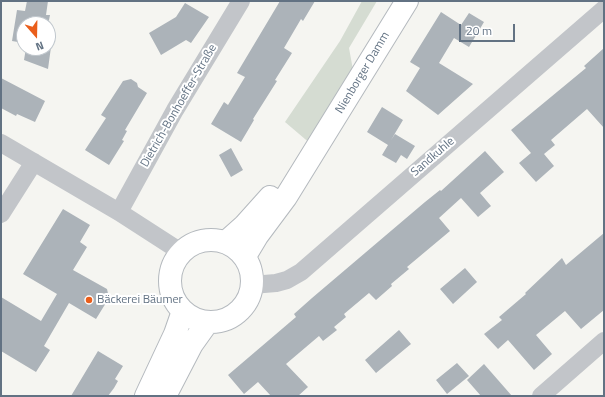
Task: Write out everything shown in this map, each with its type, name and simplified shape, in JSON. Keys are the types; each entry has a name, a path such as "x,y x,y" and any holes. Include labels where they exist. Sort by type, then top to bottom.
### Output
{"street":[{"name":"Dietrich-Bonhoeffer-Straße","path":"119,212 175,110 242,1"},
{"name":"Nienborger Damm","path":"245,256 257,236 286,197 319,146 407,1"},
{"name":"Sandkuhle","path":"252,285 276,283 287,280 301,272 604,9"},
{"path":"1,143 119,212 181,252"},
{"name":"Nienborger Damm","path":"226,242 244,226 276,190 319,146"},
{"path":"1,214 34,162"},
{"path":"213,240 226,242 236,246 245,256 252,274 252,285 249,298 242,308 232,317 220,322 207,323 185,314 177,306 172,296 170,285 172,269 181,252 189,246 201,241 213,240"},
{"path":"146,396 175,334 182,311"},
{"path":"165,396 192,344 207,323"},
{"path":"541,396 604,341"}],"shaded area":[{"path":"362,1 377,1 349,48 353,70 312,145 285,122 340,41"}],"building":[{"path":"27,1 48,1 46,15 50,15 16,16 17,10 25,11"},
{"path":"280,1 315,1 303,21 301,19 284,48 292,53 275,80 277,81 253,119 254,120 241,142 211,124 224,102 228,105 245,77 237,73"},
{"path":"185,3 209,17 191,43 186,40 161,55 149,33 176,17"},
{"path":"441,12 461,25 469,13 484,22 469,47 454,38 439,63 473,84 438,115 406,91 420,68 410,62"},
{"path":"16,16 16,42 12,41"},
{"path":"604,48 604,128 587,109 551,140 555,145 544,154 554,166 536,182 519,163 531,153 511,130 586,68 584,66"},
{"path":"25,56 50,56 48,69 24,60"},
{"path":"1,78 45,101 35,122 17,114 16,116 1,108"},
{"path":"131,79 137,83 138,87 147,93 125,130 127,131 122,140 124,141 109,165 85,150 106,118 101,115 123,81"},
{"path":"382,107 403,120 391,140 395,134 415,146 407,159 401,155 396,163 382,155 388,145 367,132"},
{"path":"231,148 243,170 231,177 219,155"},
{"path":"485,151 504,172 480,193 491,206 478,217 461,198 439,218 450,231 407,267 409,269 391,284 392,286 376,300 369,293 344,314 346,317 334,327 337,330 323,341 319,336 286,364 308,387 298,396 271,396 258,382 244,394 228,375 296,317 294,314 312,298 425,202 440,190 441,191"},
{"path":"63,209 90,225 80,242 87,247 73,270 107,289 109,298 96,319 69,303 44,346 50,350 36,372 1,351 1,297 41,321 57,294 23,274"},
{"path":"604,233 604,310 581,329 565,311 536,335 552,354 534,370 508,340 498,349 484,334 502,320 499,317 526,294 525,293 562,258 566,265"},
{"path":"465,268 477,282 453,304 440,289"},
{"path":"399,330 411,344 376,373 365,360"},
{"path":"98,351 123,366 115,379 118,381 114,388 108,396 71,396"},
{"path":"457,363 469,376 447,394 436,380"},
{"path":"484,364 512,396 481,396 467,380"}],"place":[{"name":"Bäckerei Bäumer","path":"89,300"}]}
